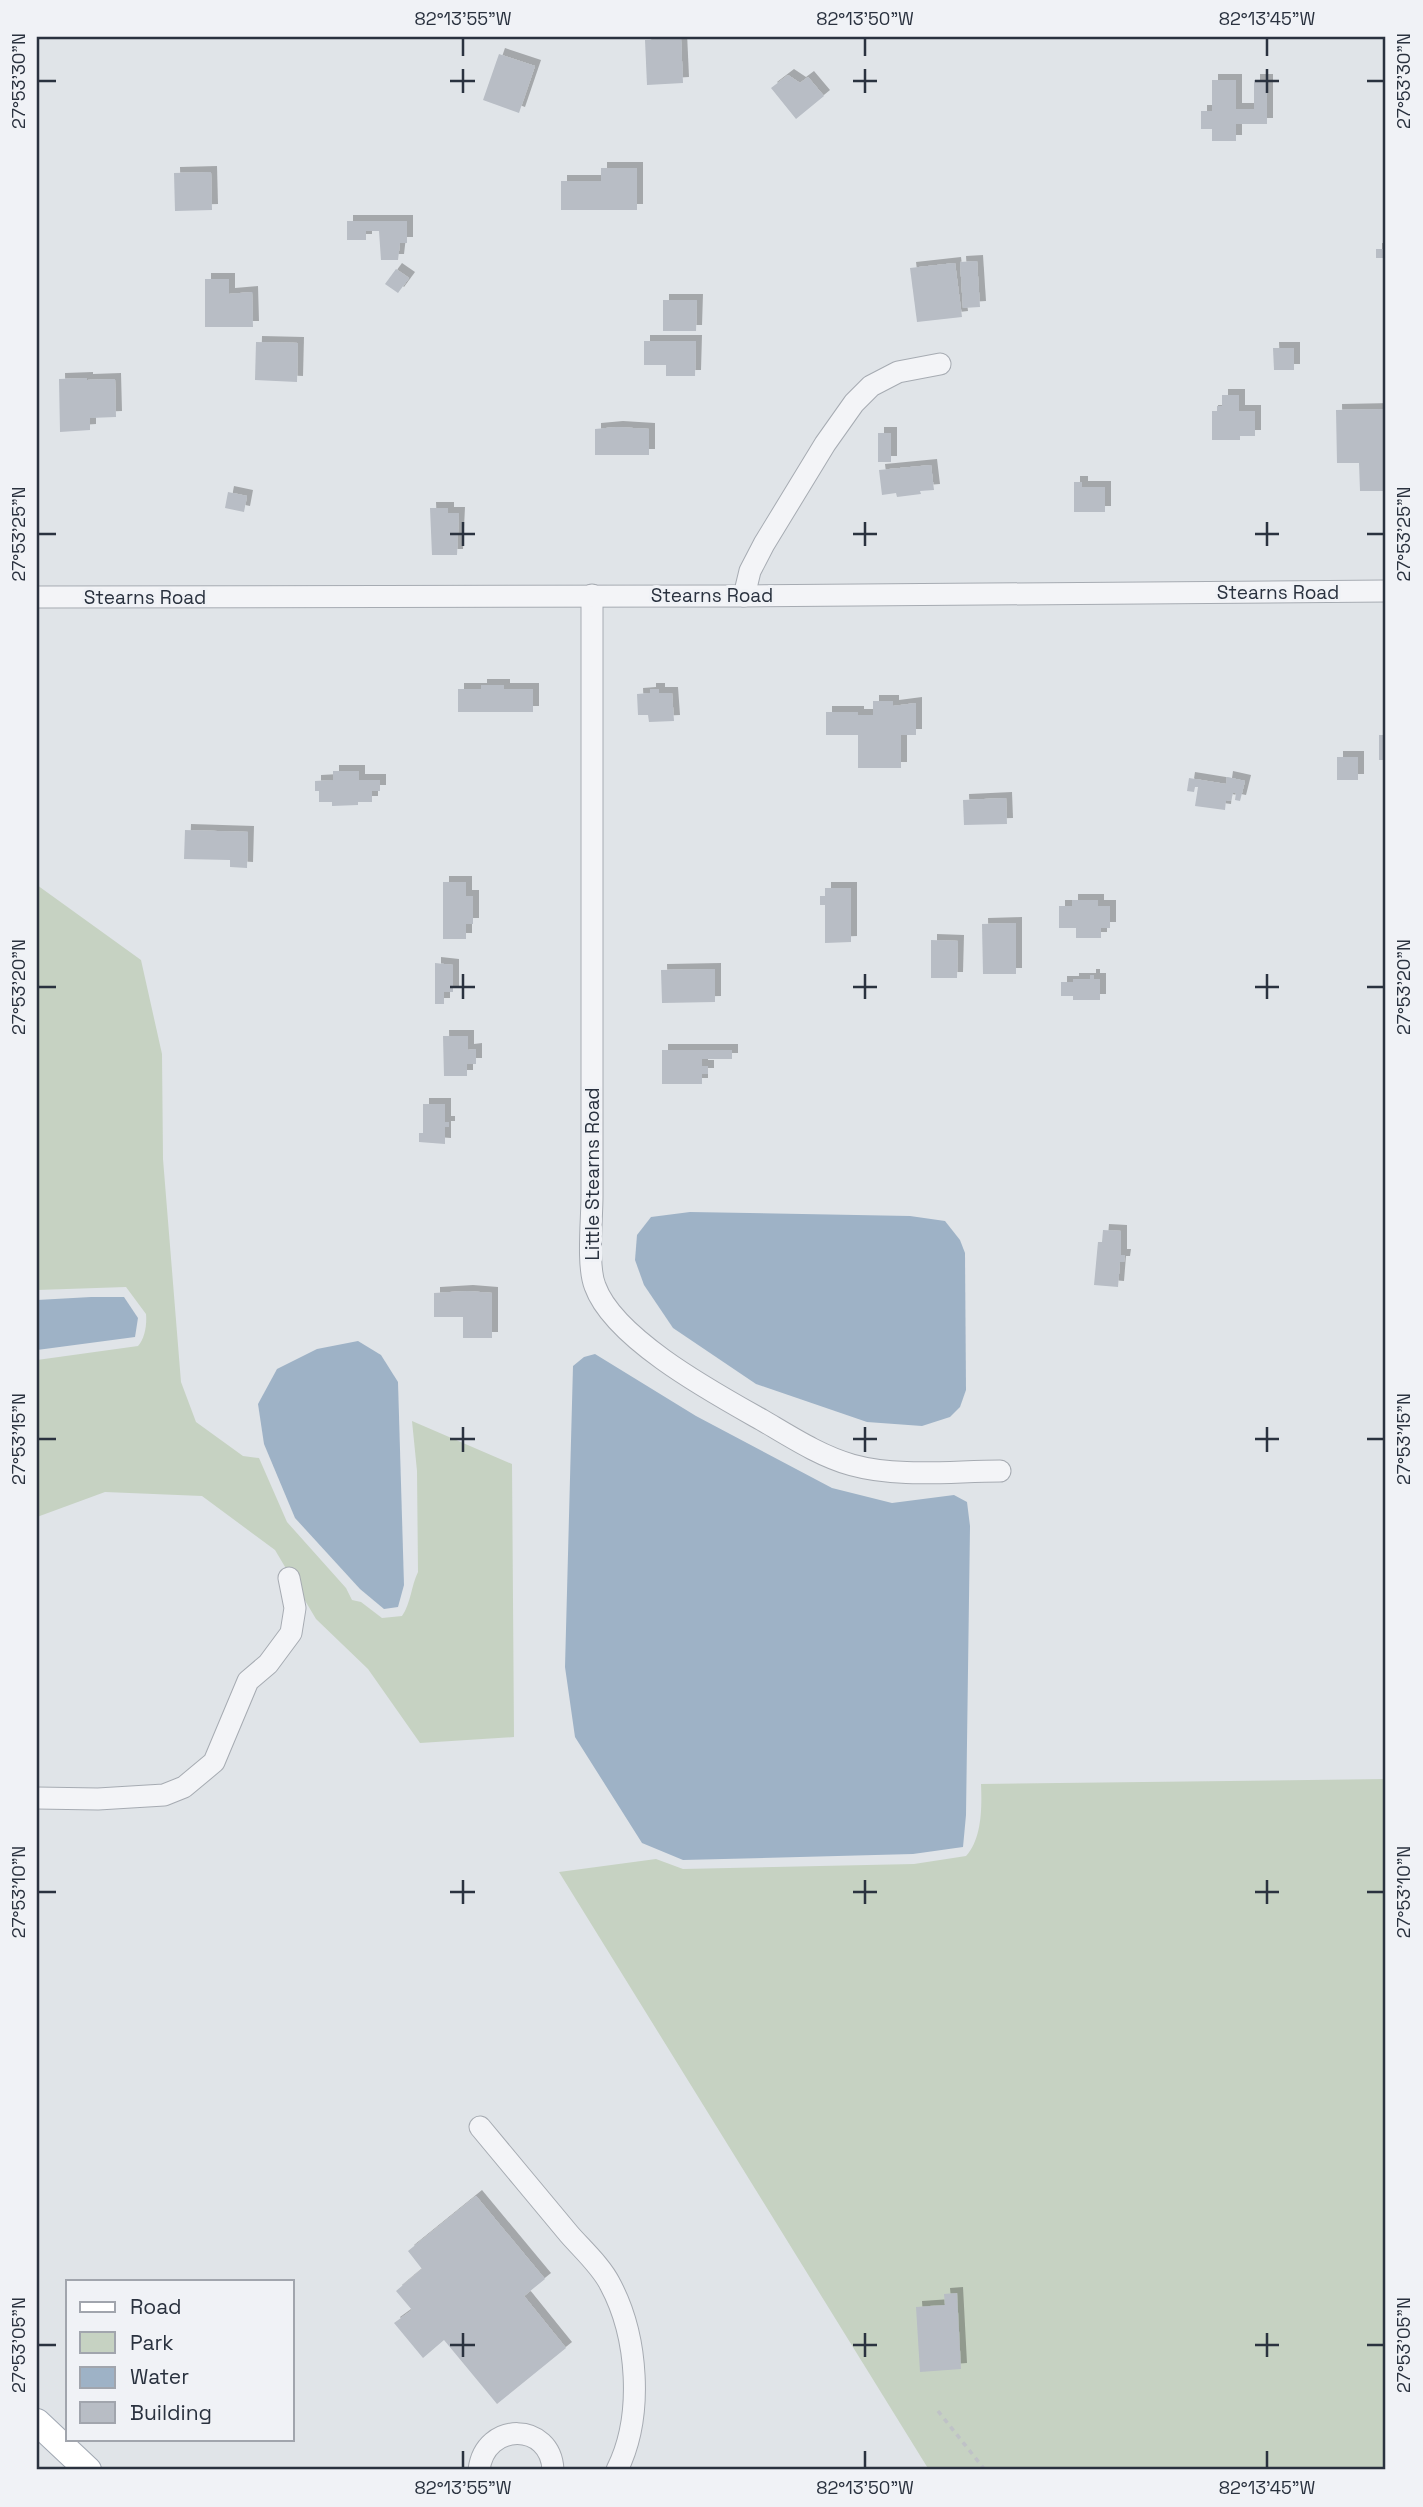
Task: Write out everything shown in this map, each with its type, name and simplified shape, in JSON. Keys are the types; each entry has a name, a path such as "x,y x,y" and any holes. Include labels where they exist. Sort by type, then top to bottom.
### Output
{"main road":[{"path":"37,2422 88,2470"}],"street":[{"path":"744,596 750,571 764,544 825,444 854,403 871,386 898,372 940,364"},
{"name":"Stearns Road","path":"37,597 1386,592"},
{"name":"Little Stearns Road","path":"592,596 592,1273 595,1286 603,1301 623,1325 650,1350 708,1389 814,1450 850,1465 874,1469 906,1472 1000,1471"},
{"path":"37,1798 98,1799 164,1795 184,1787 214,1762 248,1681 268,1664 291,1633 295,1608 289,1578"},
{"path":"480,2127 609,2281 625,2317 632,2349 635,2391 630,2427 617,2470"},
{"path":"479,2470 481,2456 488,2445 497,2438 520,2433 541,2443 548,2452 553,2470"}],"path":[{"path":"938,2410 985,2470"}],"green space":[{"path":"37,885 141,960 162,1054 163,1159 181,1382 196,1422 243,1456 259,1458 287,1522 346,1588 352,1600 361,1602 382,1618 402,1616 418,1572 417,1471 412,1421 512,1464 514,1737 420,1743 368,1669 316,1619 275,1550 202,1496 105,1492 37,1517 37,1360 138,1346 146,1327 146,1314 126,1287 37,1290"},
{"path":"1386,1779 1386,2470 929,2470 559,1872 656,1859 683,1869 914,1864 966,1856 978,1832 981,1784"}],"water":[{"path":"690,1212 910,1216 945,1221 960,1240 965,1253 966,1390 960,1407 950,1417 922,1426 867,1422 756,1384 673,1328 644,1285 635,1260 637,1235 651,1217"},
{"path":"124,1297 138,1318 135,1337 37,1350 37,1300"},
{"path":"358,1341 381,1355 398,1382 404,1585 398,1607 384,1609 360,1589 295,1518 264,1444 258,1404 277,1369 317,1349"},
{"path":"595,1354 696,1416 832,1488 892,1503 954,1495 967,1502 970,1526 966,1815 963,1847 913,1854 683,1860 642,1843 575,1737 565,1667 573,1366 584,1357"}],"building":[{"path":"681,39 683,83 647,85 645,40"},
{"path":"499,54 535,66 519,113 483,100"},
{"path":"788,75 800,83 808,77 824,96 796,119 771,88"},
{"path":"1212,80 1236,80 1236,109 1254,109 1254,80 1267,80 1267,124 1236,124 1236,141 1212,141 1212,129 1201,129 1201,111 1212,111"},
{"path":"601,168 637,168 637,210 561,210 561,181 601,181"},
{"path":"211,172 212,210 175,211 174,173"},
{"path":"347,221 407,221 407,243 400,243 398,260 381,260 379,231 366,231 366,240 347,240"},
{"path":"1376,249 1386,249 1386,258 1376,258"},
{"path":"977,261 980,307 963,308 960,262"},
{"path":"955,263 962,317 917,322 910,268"},
{"path":"396,269 409,278 398,293 385,284"},
{"path":"205,279 229,279 229,294 252,292 253,327 205,327"},
{"path":"663,300 697,300 696,331 663,331"},
{"path":"644,341 696,341 695,376 666,376 666,365 644,365"},
{"path":"256,342 298,343 297,382 255,380"},
{"path":"1273,348 1294,348 1294,370 1274,370"},
{"path":"59,379 115,379 116,417 90,418 90,430 60,432"},
{"path":"1222,395 1239,395 1239,411 1255,411 1255,436 1240,436 1240,440 1212,440 1212,411 1217,411 1217,406 1222,406"},
{"path":"1386,409 1384,491 1360,491 1359,463 1337,463 1336,410"},
{"path":"595,429 649,429 649,455 595,455"},
{"path":"878,433 891,433 891,462 878,462"},
{"path":"931,465 934,490 897,497 896,493 882,495 879,470"},
{"path":"1074,482 1082,482 1082,487 1105,487 1105,512 1074,512"},
{"path":"228,492 247,496 244,512 225,508"},
{"path":"430,508 448,508 448,513 459,513 457,555 432,555"},
{"path":"481,685 504,685 504,689 533,689 533,712 458,712 458,689 481,689"},
{"path":"650,689 659,689 659,693 672,693 674,721 649,722 648,715 638,715 637,694 650,693"},
{"path":"873,701 893,701 893,706 916,703 916,735 901,735 901,768 858,768 858,735 826,735 826,712 873,715"},
{"path":"1379,735 1386,735 1386,760 1379,760"},
{"path":"1337,757 1358,757 1358,780 1337,780"},
{"path":"333,771 359,771 359,780 380,780 380,791 372,791 372,802 358,802 358,805 332,806 332,802 319,802 315,781 333,780"},
{"path":"1227,777 1245,781 1240,801 1235,800 1236,793 1233,793 1231,801 1226,800 1225,810 1195,806 1198,787 1195,787 1194,792 1187,791 1189,778 1226,784"},
{"path":"1006,798 1007,824 964,825 963,800"},
{"path":"185,830 248,832 247,868 230,867 230,860 184,859"},
{"path":"443,882 466,882 466,896 473,896 473,924 466,924 466,939 443,939"},
{"path":"825,888 851,888 851,942 825,943 825,905 820,905 820,896 825,896"},
{"path":"1072,900 1098,900 1098,906 1110,906 1110,928 1101,928 1101,938 1076,938 1076,928 1059,928 1059,906 1072,906"},
{"path":"1016,923 1016,974 983,974 982,924"},
{"path":"931,940 958,941 957,978 931,978"},
{"path":"435,963 453,965 453,992 444,992 444,1004 435,1004"},
{"path":"715,969 715,1002 662,1003 661,970"},
{"path":"1090,975 1094,975 1094,979 1100,979 1100,1000 1073,1000 1073,996 1061,996 1061,982 1090,979"},
{"path":"443,1036 468,1036 468,1050 476,1049 476,1064 467,1064 467,1076 444,1076"},
{"path":"662,1050 732,1050 732,1059 702,1059 702,1066 708,1066 708,1074 702,1074 702,1084 662,1084"},
{"path":"423,1104 445,1104 445,1122 449,1122 449,1127 445,1127 445,1144 419,1142 419,1133 423,1133"},
{"path":"1103,1230 1121,1231 1121,1255 1125,1255 1124,1262 1120,1262 1118,1287 1094,1285 1098,1242 1102,1242"},
{"path":"434,1293 492,1293 492,1338 463,1338 463,1317 434,1317"},
{"path":"476,2196 545,2279 524,2296 566,2348 497,2404 444,2340 423,2358 394,2323 412,2310 396,2291 422,2269 408,2251"},
{"path":"957,2293 961,2369 920,2372 916,2307 945,2305 944,2294"}]}
